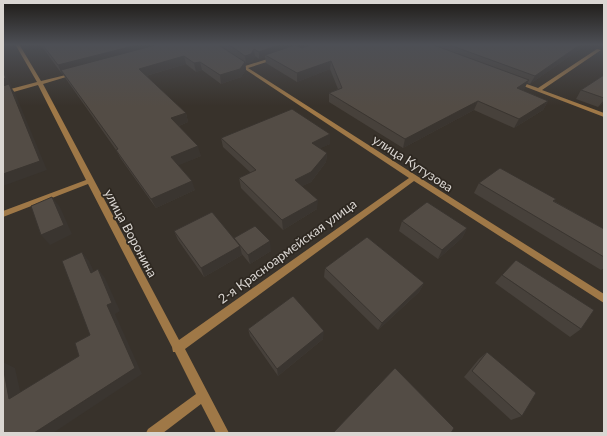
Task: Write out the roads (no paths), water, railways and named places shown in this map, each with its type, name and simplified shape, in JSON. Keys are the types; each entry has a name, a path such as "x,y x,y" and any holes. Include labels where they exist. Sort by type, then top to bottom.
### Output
{"street":[{"name":"улица Воронина","path":"29,64 223,433"},
{"name":"улица Кутузова","path":"241,64 414,178 604,299"},
{"path":"245,67 253,64"},
{"path":"539,90 577,64"},
{"path":"3,93 78,73"},
{"path":"510,80 604,115"},
{"name":"2-я Красноармейская улица","path":"177,348 414,178"},
{"path":"3,214 90,181"},
{"path":"152,433 203,396"}]}
